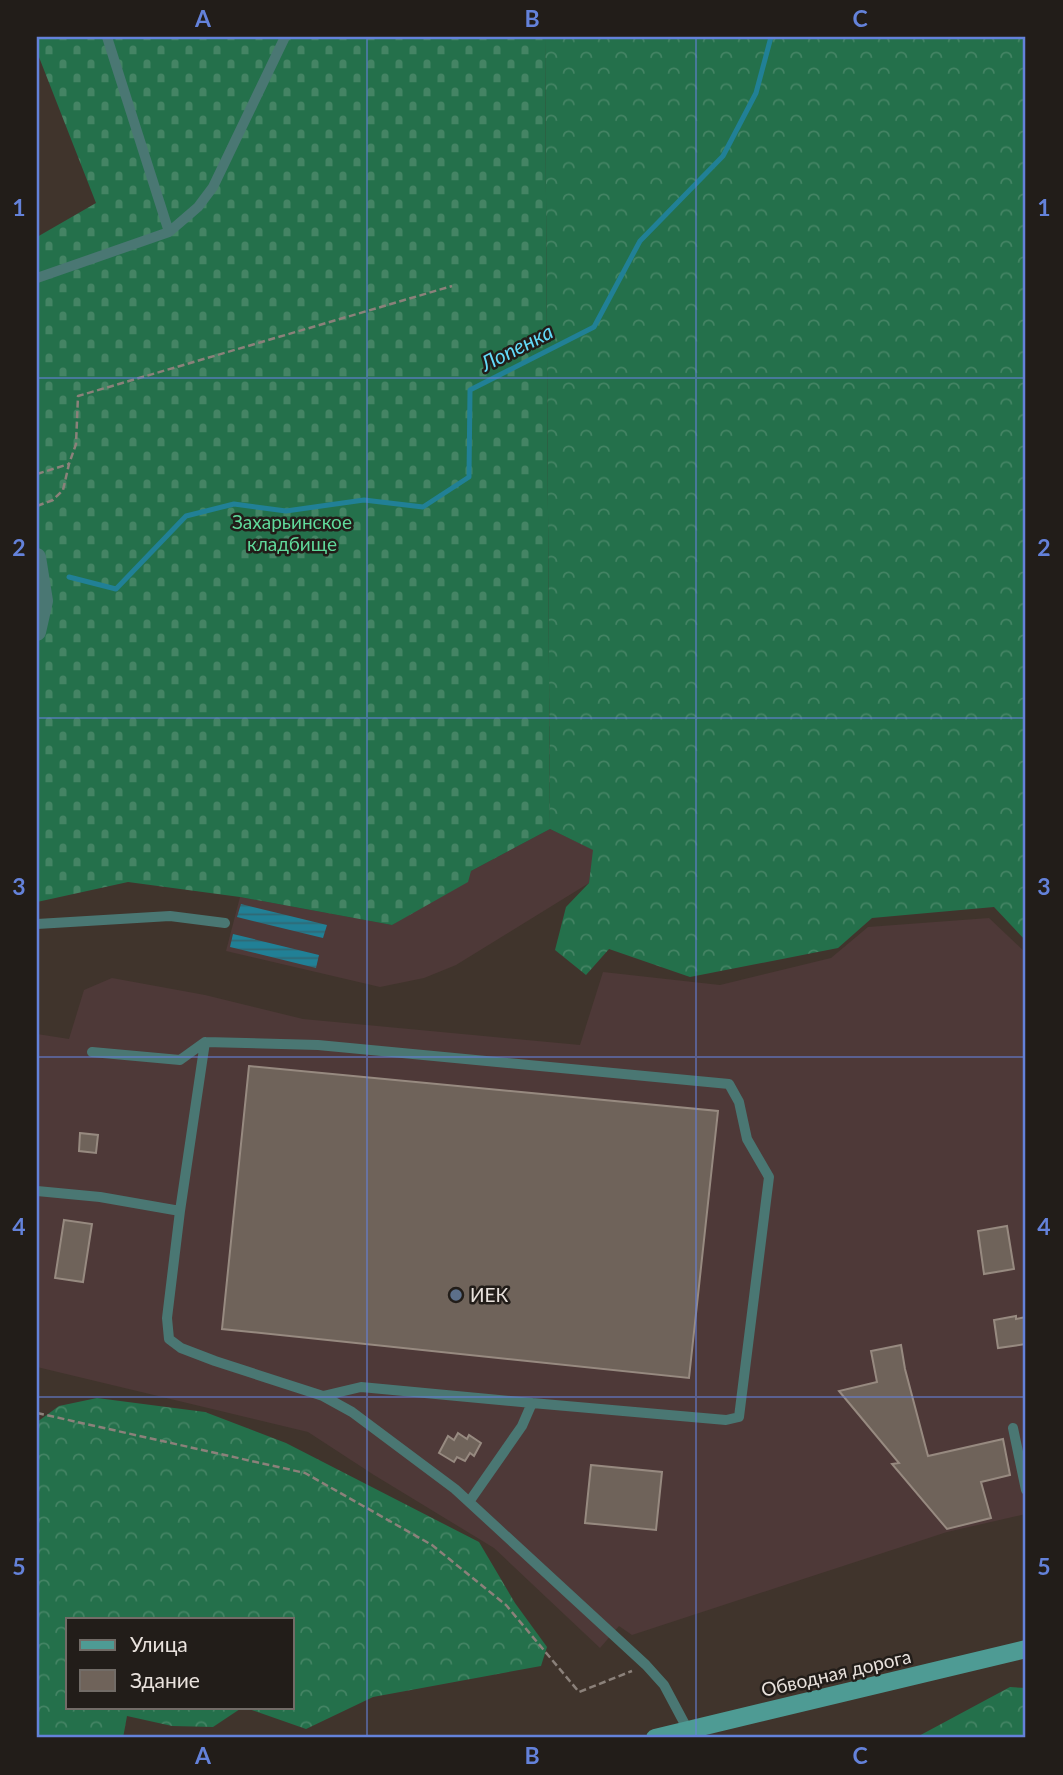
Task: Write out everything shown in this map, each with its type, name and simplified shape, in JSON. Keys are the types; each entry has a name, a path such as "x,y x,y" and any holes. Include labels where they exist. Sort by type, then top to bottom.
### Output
{"main road":[{"name":"Обводная дорога","path":"655,1738 692,1734 1026,1649"}],"street":[{"path":"37,557 44,601 37,632"}],"lane":[{"path":"107,37 169,232"},
{"path":"37,278 169,232 198,207 213,187 285,37"},
{"path":"37,925 170,916 225,923"},
{"path":"205,1042 167,1318 169,1339 181,1348 215,1361 323,1396 352,1412 455,1489 646,1665 664,1685 692,1734"},
{"path":"92,1052 180,1060 205,1042 318,1045 729,1084 739,1102 747,1139 769,1177 739,1417 726,1420 361,1387 323,1396"},
{"path":"37,1191 100,1197 180,1211"},
{"path":"469,1502 522,1426 532,1402"},
{"path":"1013,1429 1026,1490"}],"path":[{"path":"37,506 53,500 63,490 76,444 78,396 452,286"},
{"path":"37,474 69,464"},
{"path":"37,1413 305,1473 432,1545 506,1605 579,1692 646,1665"}],"shaded area":[{"path":"550,829 594,850 589,883 456,965 424,978 380,987 226,951 240,897 392,925 471,871"},
{"path":"989,918 1026,953 1026,1514 947,1532 632,1635 619,1626 600,1648 494,1548 308,1432 37,1367 37,1034 69,1039 84,990 112,978 205,995 303,1019 580,1045 603,972 720,985 831,958 868,927"}],"green space":[{"name":"Захарьинское кладбище","path":"37,37 545,37 550,829 471,871 468,882 392,925 240,897 128,882 37,902 37,237 96,203 37,52"},
{"path":"545,37 1026,37 1026,941 994,907 872,918 838,948 690,977 609,949 586,975 555,950 566,907 589,883 593,850 550,829"},
{"path":"97,1398 205,1412 286,1443 479,1542 515,1603 547,1647 541,1666 373,1697 306,1729 246,1708 294,1708 294,1618 66,1618 66,1708 242,1708 213,1727 172,1726 127,1716 123,1738 37,1738 37,1422 59,1406"},
{"path":"1010,1687 1026,1688 1026,1738 915,1738"}],"water":[{"path":"241,904 327,925 323,938 237,917"},
{"path":"233,934 319,955 316,968 230,947"}],"building":[{"path":"249,1066 718,1111 689,1378 222,1329"},
{"path":"80,1133 98,1135 96,1153 79,1151"},
{"path":"64,1220 92,1224 83,1282 55,1278"},
{"path":"1007,1226 1014,1269 984,1274 978,1231"},
{"path":"1016,1316 1016,1319 1026,1317 1026,1344 998,1348 994,1320"},
{"path":"901,1345 928,1456 1003,1439 1010,1475 981,1482 991,1518 947,1529 892,1464 899,1463 839,1391 877,1382 871,1351"},
{"path":"458,1433 467,1439 469,1435 481,1443 474,1456 470,1453 465,1461 457,1457 454,1462 439,1453 448,1436 454,1440"},
{"path":"591,1465 662,1472 656,1530 585,1523"}],"waterway":[{"name":"Лопенка","path":"69,577 116,589 186,516 234,504 286,511 364,500 423,507 469,477 470,390 594,327 640,241 723,156 756,93 771,37"}],"place":[{"name":"ИЕК","path":"456,1295"}]}
